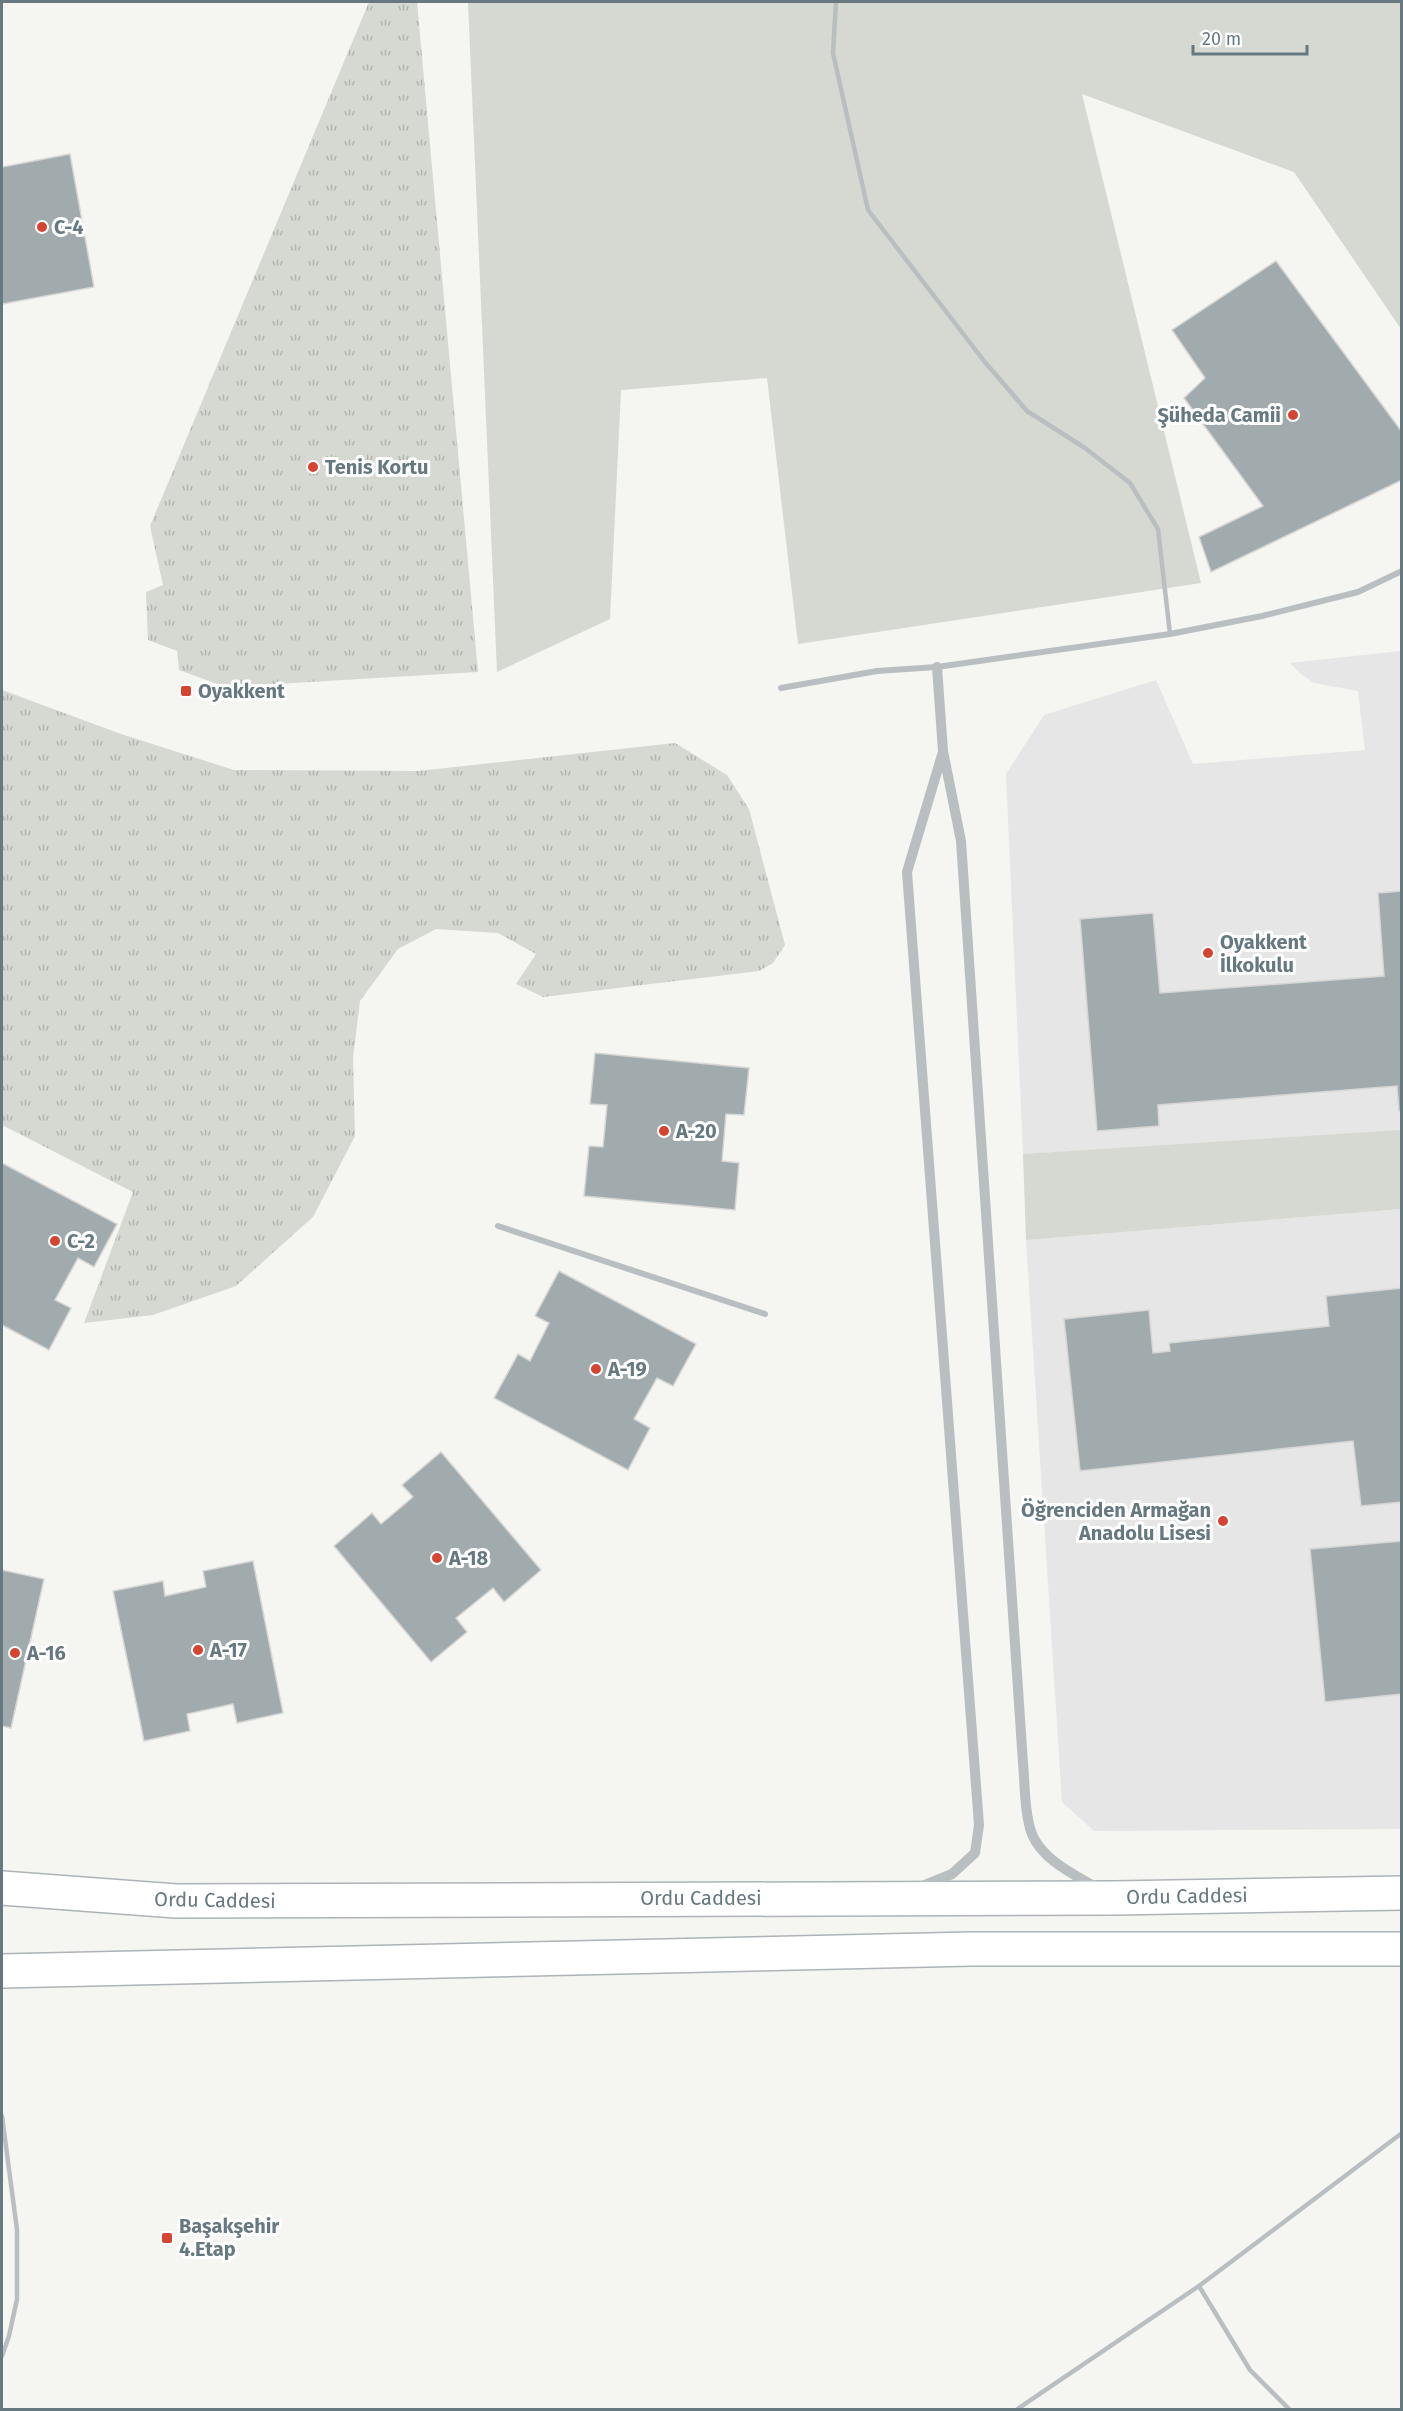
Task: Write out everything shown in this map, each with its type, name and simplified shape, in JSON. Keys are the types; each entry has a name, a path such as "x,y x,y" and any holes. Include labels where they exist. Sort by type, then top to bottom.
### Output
{"main road":[{"name":"Ordu Caddesi","path":"2,1888 176,1901 1115,1898 1401,1893"},
{"path":"2,1971 971,1949 1401,1949"}],"street":[{"path":"781,688 878,671 938,667 1170,634 1262,616 1358,592 1401,571"},
{"path":"938,667 942,751 962,841 1029,1826 1044,1852 1068,1872 1115,1898"},
{"path":"895,1897 952,1874 975,1853 979,1825 907,872 942,751"},
{"path":"498,1226 765,1314"}],"lane":[{"path":"836,2 833,53 868,210 984,361 1027,411 1085,448 1130,483 1158,529 1170,634"},
{"path":"2,2116 16,2230 17,2299 2,2356"},
{"path":"1016,2409 1199,2286 1401,2133"},
{"path":"1199,2286 1250,2370 1290,2409"}],"shaded area":[{"name":"Oyakkent İlkokulu","path":"1401,651 1401,1133 1023,1154 1006,774 1044,715 1156,680 1193,764 1365,750 1358,691 1314,683 1290,663"},
{"name":"Öğrenciden Armağan Anadolu Lisesi","path":"1401,1209 1401,1829 1094,1831 1062,1802 1026,1240"}],"green space":[{"path":"369,2 417,2 478,672 226,687 179,670 177,651 148,640 146,592 163,585 150,526"},
{"path":"468,2 1401,2 1401,329 1294,172 1082,94 1201,583 798,644 767,378 621,390 610,619 497,672"},
{"path":"2,690 121,734 234,770 418,771 675,743 727,775 749,809 785,945 773,963 759,971 543,997 516,984 536,954 498,933 436,929 398,949 360,1001 353,1058 355,1136 313,1217 236,1286 153,1315 84,1323 133,1192 2,1125"},
{"path":"1401,1130 1401,1209 1026,1240 1023,1154"}],"building":[{"name":"C-4","path":"70,154 94,287 2,304 2,167"},
{"name":"Şüheda Camii","path":"1276,261 1402,432 1402,480 1211,572 1199,537 1263,506 1184,398 1205,378 1172,330"},
{"path":"1402,891 1402,1111 1399,1111 1397,1086 1158,1105 1159,1126 1097,1131 1080,919 1153,913 1160,993 1384,976 1378,893"},
{"name":"A-20","path":"595,1053 749,1068 744,1115 726,1114 722,1161 739,1163 735,1210 584,1196 589,1146 603,1147 607,1105 590,1104"},
{"name":"C-2","path":"2,1163 117,1224 94,1267 78,1258 55,1300 71,1308 49,1350 2,1325"},
{"name":"A-19","path":"559,1271 696,1344 673,1386 657,1378 634,1419 650,1428 628,1470 494,1398 518,1354 530,1361 549,1323 535,1316"},
{"path":"1402,1288 1402,1502 1361,1506 1353,1441 1080,1471 1064,1319 1149,1310 1153,1353 1170,1351 1169,1343 1329,1326 1326,1296"},
{"name":"A-18","path":"441,1452 541,1570 504,1602 493,1588 456,1618 467,1632 431,1662 334,1546 372,1513 381,1524 413,1497 402,1485"},
{"path":"1402,1541 1402,1694 1325,1702 1310,1549"},
{"name":"A-17","path":"253,1561 283,1713 237,1723 233,1704 187,1714 190,1731 144,1741 113,1591 163,1581 165,1596 206,1587 203,1571"},
{"name":"A-16","path":"2,1570 44,1579 11,1728 2,1726"}],"place":[{"name":"C-4","path":"42,227"},
{"name":"Şüheda Camii","path":"1293,415"},
{"name":"Tenis Kortu","path":"313,467"},
{"name":"Oyakkent","path":"186,691"},
{"name":"Oyakkent İlkokulu","path":"1208,953"},
{"name":"A-20","path":"664,1131"},
{"name":"C-2","path":"55,1241"},
{"name":"A-19","path":"596,1369"},
{"name":"Öğrenciden Armağan Anadolu Lisesi","path":"1223,1521"},
{"name":"A-18","path":"437,1558"},
{"name":"A-17","path":"198,1650"},
{"name":"A-16","path":"15,1653"},
{"name":"Başakşehir 4.Etap","path":"167,2238"}]}
